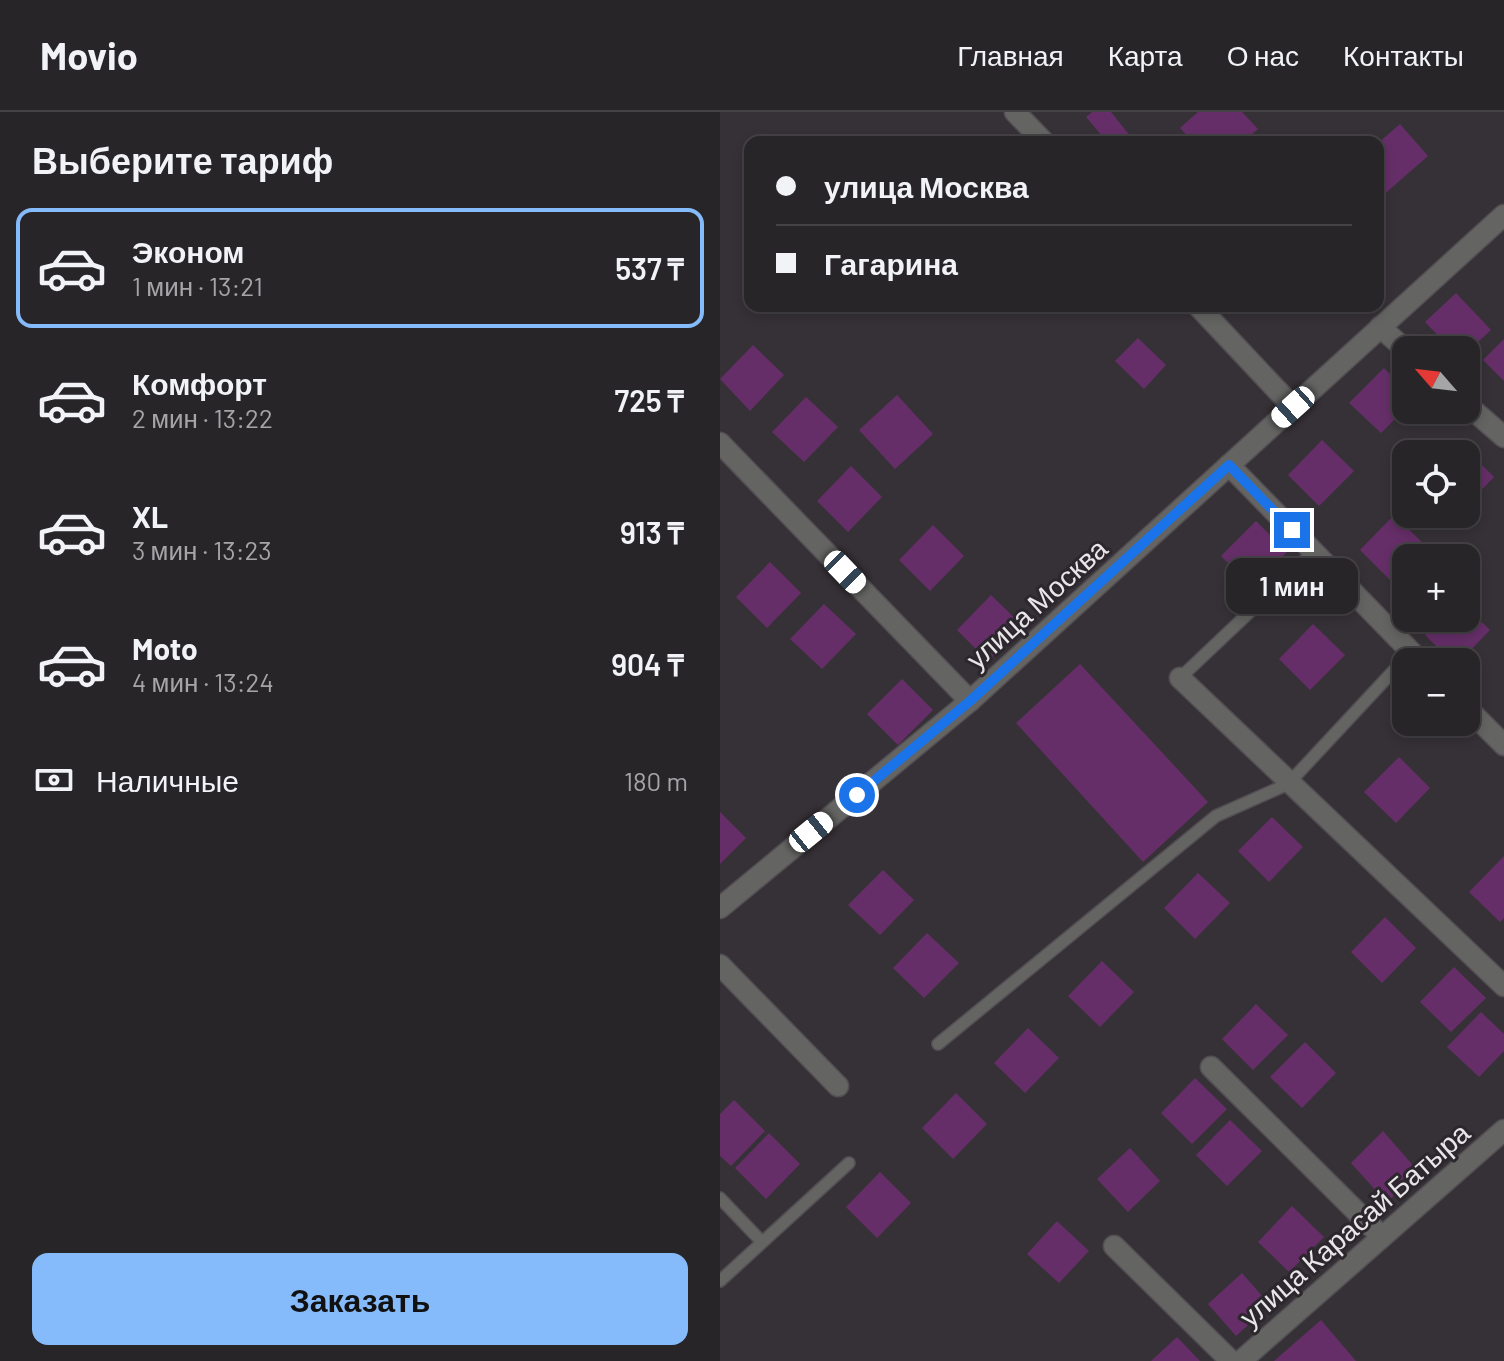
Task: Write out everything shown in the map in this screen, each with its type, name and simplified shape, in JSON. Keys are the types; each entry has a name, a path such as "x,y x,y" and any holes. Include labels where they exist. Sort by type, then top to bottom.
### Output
{"street":[{"path":"1024,115 1040,136"},
{"name":"улица Москва","path":"720,908 970,701 1504,215"},
{"path":"1204,312 1293,407"},
{"path":"1380,327 1392,338"},
{"path":"1480,416 1504,437"},
{"path":"720,443 970,701"},
{"path":"1229,465 1407,648"},
{"path":"1180,678 1288,784 1504,986"},
{"path":"1480,721 1504,745"},
{"path":"720,965 838,1086"},
{"path":"1211,1067 1382,1237"},
{"name":"улица Карасай Батыра","path":"1241,1361 1504,1130"},
{"path":"1114,1246 1231,1361"}],"lane":[{"path":"1180,678 1313,552"},
{"path":"938,1044 1216,816 1288,784 1392,681"},
{"path":"720,1281 849,1163"},
{"path":"720,1198 762,1242"}],"building":[{"path":"1092,112 1111,112 1130,136 1102,136 1086,117"},
{"path":"1198,112 1242,112 1258,129 1250,136 1187,136 1180,128"},
{"path":"1400,124 1428,156 1384,194 1384,138"},
{"path":"1456,293 1491,330 1480,340 1480,336 1438,336 1425,322"},
{"path":"1138,338 1166,365 1144,389 1115,361"},
{"path":"1504,339 1504,381 1483,360"},
{"path":"753,345 784,375 750,411 720,379"},
{"path":"1384,368 1392,376 1392,422 1381,433 1349,403"},
{"path":"897,395 933,434 895,469 859,430"},
{"path":"806,397 838,427 804,462 772,432"},
{"path":"1322,440 1354,471 1319,506 1288,475"},
{"path":"1480,463 1494,477 1480,492"},
{"path":"851,466 882,497 848,532 817,501"},
{"path":"1392,517 1392,528 1407,528 1424,544 1392,544 1391,581 1360,550"},
{"path":"1256,521 1287,552 1253,587 1221,556"},
{"path":"933,525 964,556 930,591 899,560"},
{"path":"770,562 801,593 767,628 736,597"},
{"path":"991,595 1023,626 988,661 957,630"},
{"path":"824,604 856,634 822,669 790,639"},
{"path":"1480,620 1490,630 1473,648 1438,648 1425,635 1428,632 1480,632"},
{"path":"1313,624 1345,655 1310,690 1279,659"},
{"path":"1080,664 1208,802 1143,862 1016,723"},
{"path":"902,679 933,710 898,745 867,714"},
{"path":"1399,757 1430,788 1396,823 1364,792"},
{"path":"720,812 746,838 720,864"},
{"path":"1272,817 1303,847 1269,882 1238,851"},
{"path":"1504,856 1504,918 1500,922 1469,892"},
{"path":"883,870 914,900 880,935 848,905"},
{"path":"1198,873 1230,903 1195,939 1164,908"},
{"path":"1385,917 1416,948 1382,983 1351,952"},
{"path":"927,933 959,963 924,998 893,968"},
{"path":"1102,961 1134,992 1100,1027 1068,996"},
{"path":"1454,967 1486,998 1451,1032 1420,1002"},
{"path":"1256,1004 1288,1035 1253,1070 1222,1039"},
{"path":"1481,1012 1504,1034 1504,1051 1479,1077 1447,1047"},
{"path":"1028,1028 1059,1058 1025,1093 994,1063"},
{"path":"1305,1042 1336,1073 1302,1108 1270,1077"},
{"path":"1195,1078 1227,1109 1192,1144 1161,1113"},
{"path":"956,1093 987,1124 953,1159 922,1128"},
{"path":"734,1100 765,1131 731,1166 720,1156 720,1114"},
{"path":"1230,1120 1262,1151 1227,1186 1196,1155"},
{"path":"1383,1131 1417,1170 1387,1203 1351,1163"},
{"path":"769,1133 800,1164 766,1199 735,1168"},
{"path":"1130,1148 1160,1181 1128,1212 1097,1179"},
{"path":"880,1172 911,1203 877,1238 846,1207"},
{"path":"1292,1206 1324,1237 1289,1272 1258,1242"},
{"path":"1057,1221 1089,1251 1059,1283 1027,1254"},
{"path":"1242,1273 1270,1305 1236,1336 1208,1304"},
{"path":"1321,1320 1356,1361 1274,1361"},
{"path":"1177,1337 1200,1361 1151,1361"}],"route":[{"path":"857,795 970,701 1229,465 1292,530"}]}
